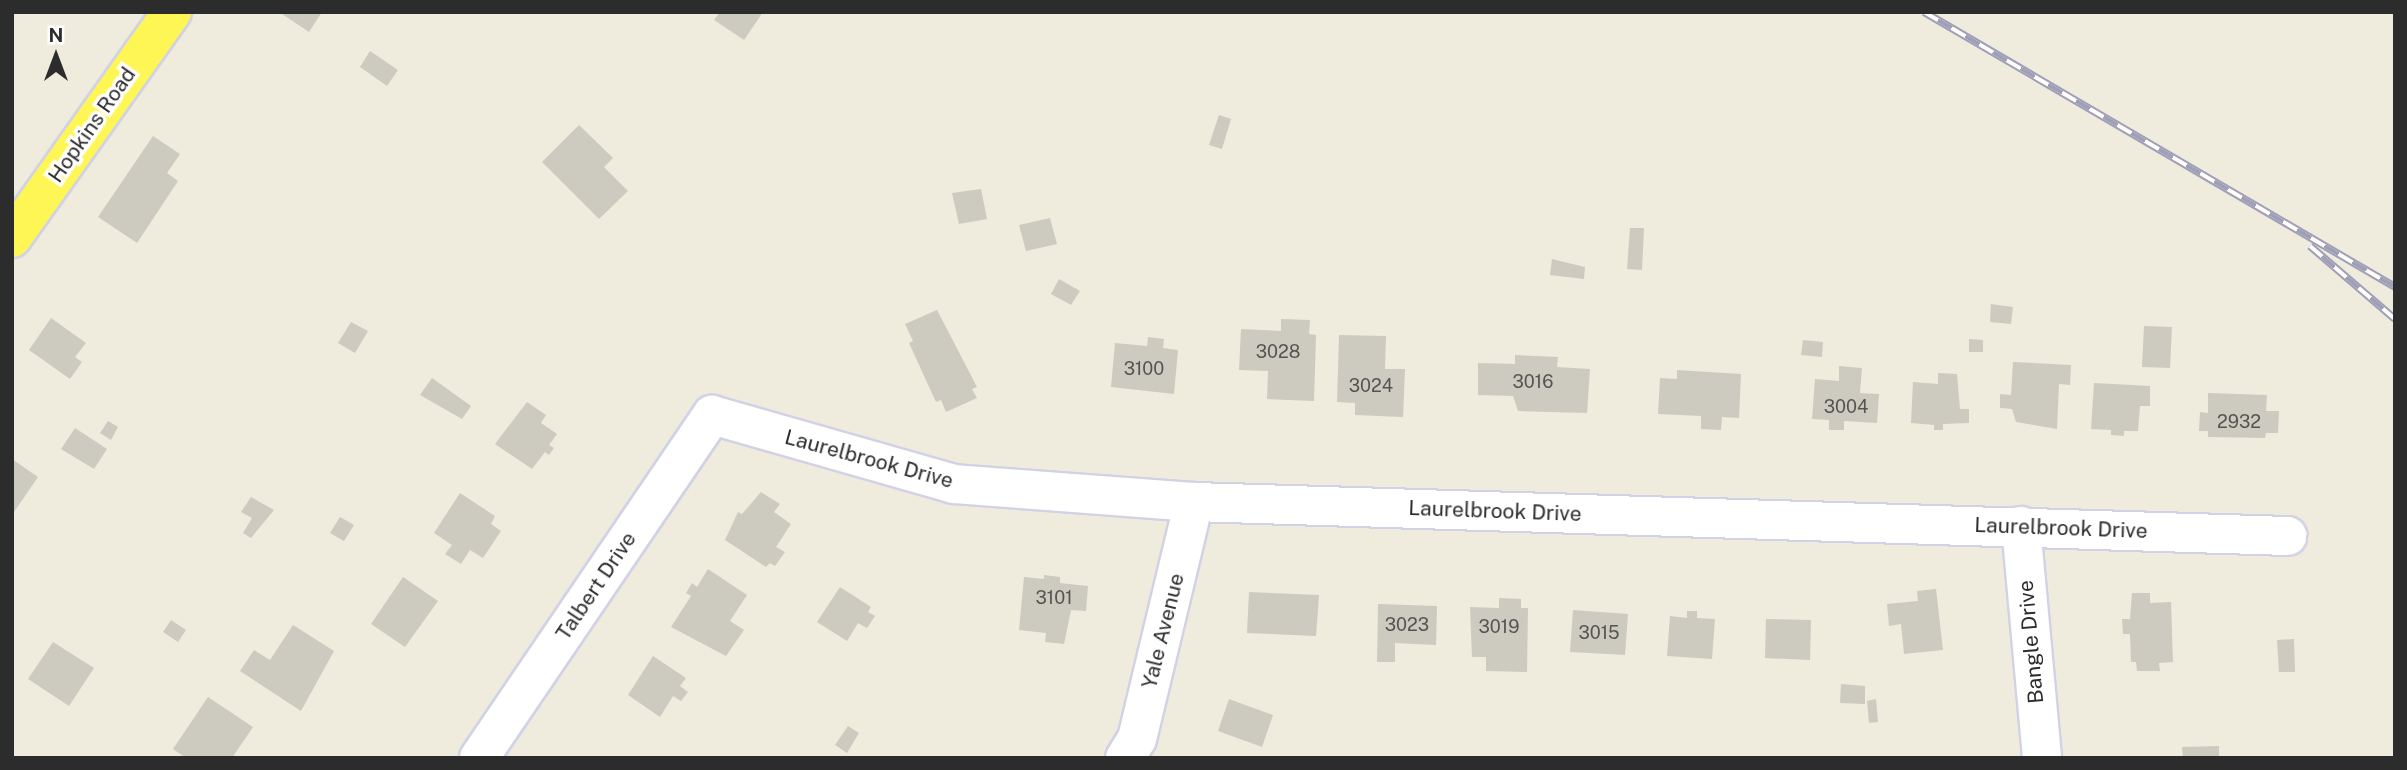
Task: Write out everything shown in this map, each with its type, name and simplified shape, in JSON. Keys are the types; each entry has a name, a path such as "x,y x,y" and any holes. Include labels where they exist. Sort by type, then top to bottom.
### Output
{"main road":[{"name":"Hopkins Road","path":"12,238 172,12"}],"street":[{"name":"Laurelbrook Drive","path":"712,415 954,484 1194,502 2287,536"},
{"name":"Talbert Drive","path":"479,758 712,415"},
{"name":"Yale Avenue","path":"1125,758 1137,739 1194,502"},
{"name":"Bangle Drive","path":"2021,526 2042,758"}],"building":[{"path":"279,12 322,12 309,32"},
{"path":"720,12 763,12 744,40 714,20"},
{"path":"370,51 398,70 387,86 360,67"},
{"path":"1219,115 1231,119 1222,149 1209,145"},
{"path":"579,125 613,158 604,167 628,191 599,219 542,162"},
{"path":"153,136 180,154 167,173 178,181 137,243 98,217"},
{"path":"981,189 987,219 959,224 952,193"},
{"path":"1050,218 1057,244 1026,251 1019,225"},
{"path":"1630,228 1644,228 1642,270 1627,269"},
{"path":"1552,259 1585,267 1584,279 1550,275"},
{"path":"1059,279 1080,291 1071,305 1051,294"},
{"path":"1991,304 2013,307 2011,324 1990,322"},
{"path":"937,310 977,387 972,389 977,398 946,412 941,400 936,402 909,343 913,341 905,324"},
{"path":"51,318 86,343 75,357 82,362 70,379 29,350"},
{"path":"1281,319 1310,320 1309,334 1316,335 1314,401 1267,399 1268,371 1239,370 1241,329 1281,331"},
{"path":"351,322 368,331 355,353 338,343"},
{"path":"2144,326 2172,327 2170,368 2142,367"},
{"path":"1339,335 1386,336 1385,369 1405,369 1403,417 1355,415 1355,403 1337,402"},
{"path":"1148,337 1164,339 1163,348 1178,350 1174,394 1111,387 1115,343 1147,346"},
{"path":"1969,339 1983,340 1983,352 1969,352"},
{"path":"1803,340 1823,342 1822,357 1801,355"},
{"path":"1515,355 1558,357 1557,367 1590,369 1587,413 1518,411 1513,396 1478,395 1478,363 1515,364"},
{"path":"2013,362 2071,365 2070,385 2059,384 2057,429 2016,422 2012,409 2000,408 2000,394 2011,395"},
{"path":"1839,366 1862,368 1860,393 1879,394 1877,423 1844,421 1844,430 1829,430 1829,420 1812,419 1815,379 1839,381"},
{"path":"1677,370 1741,374 1739,418 1722,417 1721,430 1701,429 1701,416 1658,414 1660,378 1677,379"},
{"path":"1938,373 1957,374 1960,409 1969,409 1969,423 1943,424 1943,430 1934,430 1934,425 1911,423 1913,382 1938,384"},
{"path":"432,378 471,406 462,419 420,395"},
{"path":"2094,383 2150,386 2150,406 2140,406 2138,431 2124,431 2124,436 2111,435 2111,430 2091,429"},
{"path":"2208,393 2267,395 2266,411 2279,411 2278,433 2266,433 2265,438 2208,437 2208,431 2199,431 2200,412 2208,413"},
{"path":"527,402 546,415 541,423 557,434 549,445 554,448 549,455 545,452 532,469 495,444"},
{"path":"108,421 118,427 111,440 100,433"},
{"path":"75,428 107,449 94,469 61,449"},
{"path":"12,459 38,477 12,515"},
{"path":"761,492 780,504 774,512 791,524 776,547 785,552 775,566 770,563 766,567 725,540 738,512 742,514"},
{"path":"460,493 495,516 491,524 501,531 483,558 470,550 461,564 445,554 452,545 434,533"},
{"path":"251,497 274,510 251,538 243,533 252,518 241,512"},
{"path":"340,517 354,525 344,541 330,533"},
{"path":"708,569 747,595 730,621 744,630 726,656 671,627 691,596 686,593 692,583 697,587"},
{"path":"1044,575 1060,577 1060,583 1088,586 1086,611 1071,610 1064,644 1045,642 1046,633 1019,630 1024,577 1044,579"},
{"path":"403,577 438,601 405,647 371,624"},
{"path":"840,587 871,607 868,612 875,616 867,628 858,623 847,641 817,622"},
{"path":"1936,589 1943,650 1904,654 1901,624 1889,626 1887,604 1918,601 1917,591"},
{"path":"1249,592 1319,595 1316,636 1247,633"},
{"path":"2132,593 2150,593 2150,603 2171,602 2173,662 2159,663 2160,671 2137,671 2136,662 2131,662 2130,634 2123,634 2122,619 2130,619"},
{"path":"1499,598 1521,599 1521,608 1528,608 1527,672 1486,671 1486,657 1472,657 1470,607 1499,608"},
{"path":"1378,604 1437,606 1436,645 1395,643 1395,662 1377,662"},
{"path":"1573,610 1628,614 1625,655 1570,652"},
{"path":"1687,611 1697,611 1697,618 1715,619 1712,659 1667,656 1670,616 1687,618"},
{"path":"1766,619 1811,620 1810,660 1765,658"},
{"path":"171,620 186,630 178,642 163,632"},
{"path":"293,625 334,651 301,711 240,671 254,650 270,660"},
{"path":"2294,639 2295,672 2279,672 2277,640"},
{"path":"53,642 94,668 69,706 28,679"},
{"path":"653,656 686,678 680,686 688,692 681,701 673,696 660,717 628,695"},
{"path":"1841,684 1865,686 1865,704 1840,703"},
{"path":"208,697 253,727 232,758 186,758 173,749"},
{"path":"1229,699 1273,715 1262,747 1218,731"},
{"path":"1876,699 1878,722 1869,723 1867,701"},
{"path":"848,726 859,733 847,753 835,745"},
{"path":"2219,746 2219,758 2183,758 2182,747"}],"railway":[{"path":"1924,12 2395,287"},
{"path":"2310,246 2395,319"}]}
